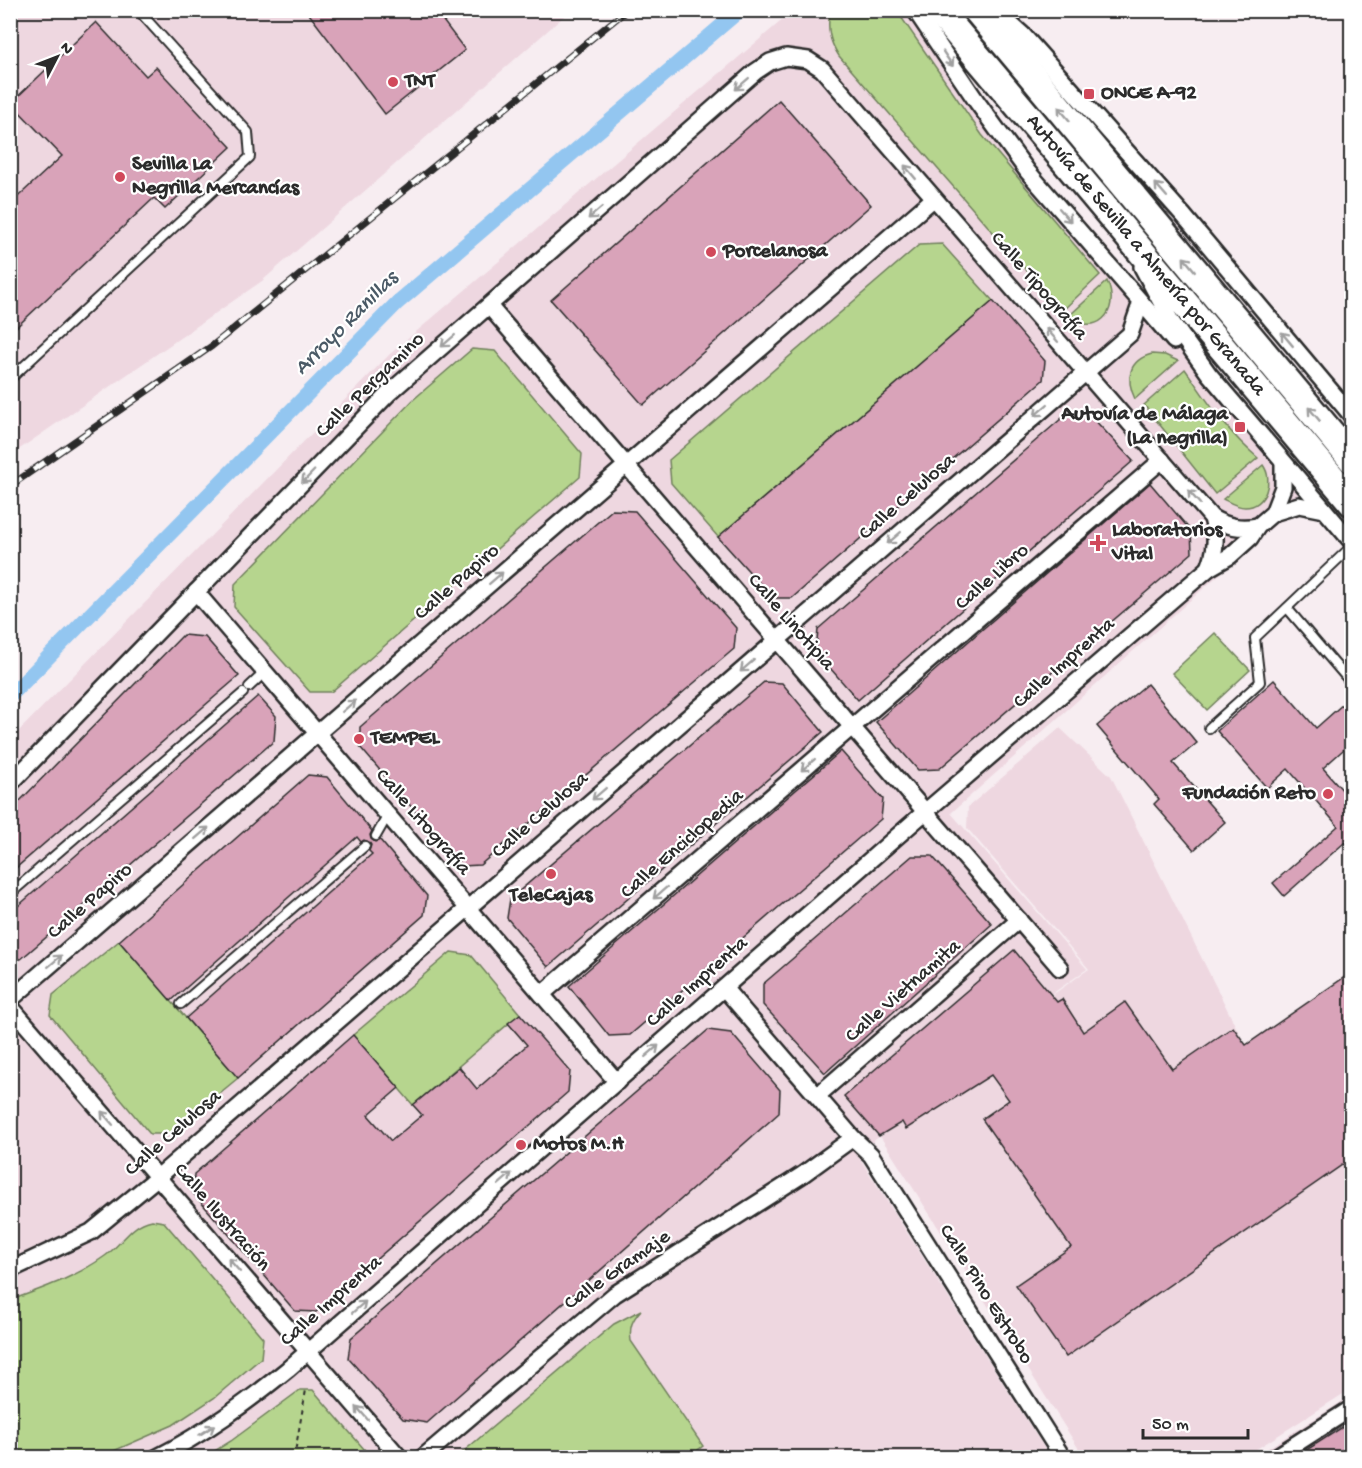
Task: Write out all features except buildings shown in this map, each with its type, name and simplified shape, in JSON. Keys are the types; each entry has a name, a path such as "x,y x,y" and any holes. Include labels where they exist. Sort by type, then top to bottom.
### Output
{"highway":[{"name":"Autovía de Sevilla a Almería por Granada","path":"938,10 1352,502"},
{"name":"Autovía de Sevilla a Almería por Granada","path":"977,10 1352,459"}],"street":[{"path":"915,10 1028,172 1179,346 1209,374"},
{"path":"995,10 1022,34 1184,216 1352,416"},
{"name":"Calle Tipografía","path":"792,57 808,60 822,69 1212,518"},
{"name":"Calle Pergamino","path":"10,784 389,393 763,66 777,59 792,57"},
{"name":"Calle Papiro","path":"10,1000 933,199"},
{"path":"1123,230 1171,321 1209,374 1352,544"},
{"name":"Calle Celulosa","path":"10,1270 90,1232 158,1177 1130,334 1141,302"},
{"name":"Calle Linotipia","path":"489,306 1060,968"},
{"name":"Calle Libro","path":"852,727 1162,460"},
{"name":"Calle Imprenta","path":"1273,513 1283,487 1283,462"},
{"name":"Calle Imprenta","path":"156,1458 193,1439 244,1406 925,812 1209,568 1230,556 1273,513 1299,505 1324,510"},
{"path":"1212,518 1228,527 1258,526"},
{"path":"1209,568 1216,550 1216,534 1212,518"},
{"name":"Calle Litografía","path":"196,592 617,1082"},
{"name":"Calle Enciclopedia","path":"542,994 852,727"},
{"name":"Calle Vietnamita","path":"817,1096 1019,920"},
{"name":"Calle Pino Estrobo","path":"724,988 853,1138 871,1155 1063,1458"},
{"name":"Calle Ilustración","path":"10,1006 400,1458"},
{"name":"Calle Gramaje","path":"422,1458 615,1294 802,1175 853,1138"},
{"path":"1274,1458 1352,1408"}],"lane":[{"path":"10,15 14,10"},
{"path":"10,379 249,157 248,132 138,10"},
{"path":"1209,728 1260,682 1255,638 1352,544"},
{"path":"1287,608 1352,684"},
{"path":"249,687 265,672"},
{"path":"10,894 243,693"},
{"path":"376,836 388,815"},
{"path":"181,1004 365,846"}],"path":[{"path":"294,1458 306,1390"}],"shaded area":[{"path":"11,11 570,11 262,281 11,455"},
{"path":"793,11 911,11 1303,500 951,813 1087,969 884,1113 892,1127 887,1131 893,1127 885,1114 1089,969 967,828 968,807 1060,728 1111,776 1245,1045 1351,972 1351,1389 1244,1457 1084,1457 880,1136 857,1154 1050,1457 11,1458 11,739 390,354"},
{"path":"1351,1396 1351,1457 1254,1457"}],"green space":[{"path":"830,11 897,11 982,135 1100,275 1062,311 839,56 830,34"},
{"path":"942,244 993,301 718,537 671,483 669,460 919,245"},
{"path":"1107,281 1111,303 1103,319 1088,324 1078,322 1069,316"},
{"path":"472,349 495,351 582,454 580,477 331,692 310,692 234,607 235,584 414,399"},
{"path":"1152,354 1165,355 1178,361 1135,399 1130,384 1131,371 1138,361"},
{"path":"1185,369 1227,426 1258,458 1215,494 1144,405"},
{"path":"1263,465 1268,485 1263,498 1258,503 1242,507 1223,499"},
{"path":"1215,633 1250,670 1207,710 1172,673"},
{"path":"119,941 238,1078 170,1134 150,1134 50,1015 53,995"},
{"path":"451,952 471,955 520,1014 413,1105 353,1035"},
{"path":"152,1220 164,1222 263,1338 261,1358 214,1398 173,1425 100,1457 11,1457 11,1300 83,1270 111,1251 137,1226"},
{"path":"641,1310 632,1324 631,1341 703,1446 698,1450 703,1457 457,1457 614,1324"},
{"path":"300,1390 313,1390 371,1457 205,1457 231,1441"}],"waterway":[{"name":"Arroyo Ranillas","path":"10,696 397,303 740,10"}],"railway":[{"path":"10,486 212,346 627,10"}],"place":[{"name":"TNT","path":"393,82"},
{"name":"ONCE A-92","path":"1089,94"},
{"name":"Sevilla La Negrilla Mercancías","path":"120,177"},
{"name":"Porcelanosa","path":"711,252"},
{"name":"Autovía de Málaga (La negrilla)","path":"1240,427"},
{"name":"Laboratorios Vital","path":"1098,543"},
{"name":"TEMPEL","path":"359,739"},
{"name":"Fundación Reto","path":"1328,794"},
{"name":"TeleCajas","path":"551,874"},
{"name":"Motos M.H","path":"521,1145"}]}
